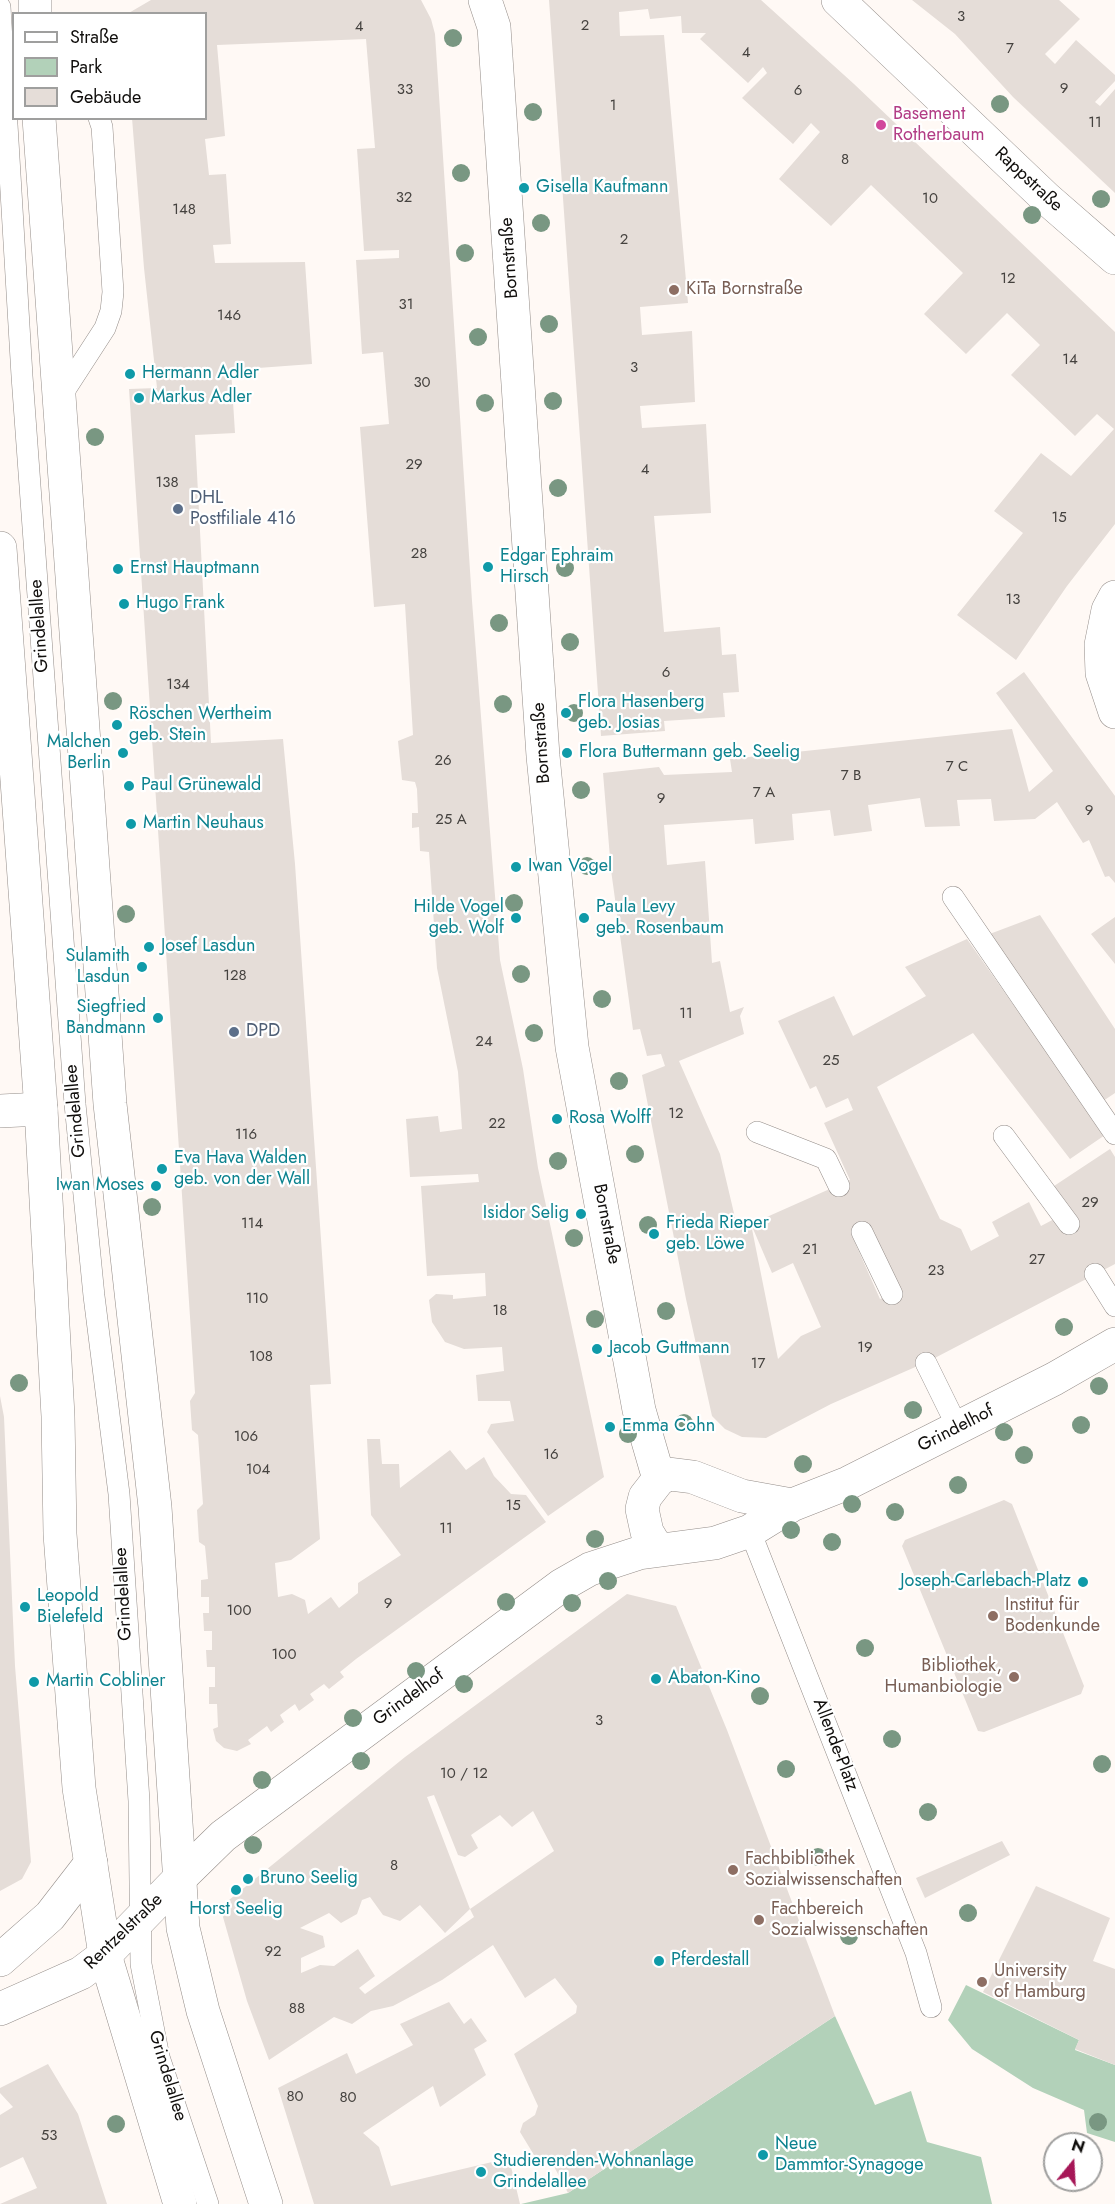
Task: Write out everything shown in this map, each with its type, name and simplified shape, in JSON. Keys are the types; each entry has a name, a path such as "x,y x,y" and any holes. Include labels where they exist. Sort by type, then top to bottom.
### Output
{"main road":[{"name":"Bornstraße","path":"485,0 494,27 543,756 572,1047 639,1410 659,1479"},
{"name":"Rappstraße","path":"838,0 1046,198 1115,258"},
{"name":"Grindelallee","path":"39,120 110,1104 155,1508 183,1928 197,1990 266,2204"},
{"name":"Grindelallee","path":"0,548 41,1108 58,1416 60,1534 79,1788 105,1955 180,2204"},
{"path":"1115,597 1108,610 1101,645 1102,673 1115,712"},
{"path":"0,1111 41,1108"},
{"name":"Grindelhof","path":"178,1880 223,1836 562,1585 615,1559 658,1550 715,1544 750,1531 792,1505 848,1483 958,1428 1115,1344"},
{"path":"658,1550 647,1532 642,1509 645,1497 659,1479 669,1474 678,1473 742,1496 792,1505"},
{"path":"0,1960 50,1916 91,1863"},
{"name":"Rentzelstraße","path":"0,2009 81,1973 105,1955 178,1880"}],"lane":[{"name":"Grindelallee","path":"0,7 22,376 75,1104 94,1296 119,1494 139,1800 141,1964 159,2057 208,2204"},
{"path":"58,400 105,328 111,311 113,292 100,120"},
{"path":"953,897 1115,1134"},
{"path":"757,1132 826,1159 839,1186"},
{"path":"1004,1136 1069,1224"},
{"path":"862,1232 892,1294"},
{"path":"1095,1274 1115,1306"},
{"path":"926,1363 958,1428"},
{"name":"Allende-Platz","path":"750,1531 917,1961 931,2007"}],"green space":[{"path":"966,1985 1079,2040 1075,2050 1115,2065 1115,2142 1103,2138 1103,2132 1087,2132 1084,2110 1033,2088 972,2049 948,2020"},
{"path":"835,2016 875,2105 911,2091 927,2142 981,2157 992,2204 521,2204 568,2193"}],"building":[{"path":"151,0 421,0 431,19 435,34 472,601 500,960 523,1069 538,1168 604,1477 548,1516 487,1432 491,1424 514,1421 510,1401 478,1401 476,1375 504,1371 502,1347 464,1349 445,1342 432,1322 429,1300 436,1294 453,1295 453,1299 486,1296 485,1273 427,1276 421,1186 479,1182 478,1174 410,1177 406,1119 438,1116 440,1132 462,1129 458,1072 437,968 429,852 420,851 419,827 412,828 412,813 418,813 415,782 402,780 398,741 413,735 405,604 374,607 360,427 389,424 383,352 362,354 356,260 399,258 399,250 364,251 357,149 375,148 366,39 217,45 225,136 205,139 209,175 226,174 231,244 213,245 215,263 305,262 312,364 231,370 235,433 195,435 211,743 283,739 295,864 331,1384 310,1385 320,1539 291,1560 275,1563 278,1597 292,1594 305,1600 308,1614 331,1597 339,1608 358,1593 358,1583 401,1555 371,1515 367,1439 380,1439 382,1464 399,1464 400,1488 450,1450 466,1470 484,1457 494,1476 511,1494 526,1495 546,1522 356,1659 340,1672 344,1677 329,1689 324,1684 310,1694 314,1700 299,1711 295,1704 280,1715 284,1722 271,1732 267,1726 248,1740 251,1744 237,1751 224,1748 216,1741 213,1729 218,1727 217,1704 209,1704 209,1687 215,1687 215,1667 207,1667 206,1650 212,1650 212,1631 204,1631 203,1613 209,1613 209,1597 201,1597 201,1580 208,1579 205,1546 199,1542 197,1510 203,1504 198,1435 192,1430 190,1401 195,1393 129,389 157,388 144,268 132,120 207,120 207,12 130,12"},
{"path":"549,0 761,0 854,84 1115,332 1115,524 1067,586 1016,660 957,615 1023,533 994,511 1041,453 1071,476 1114,429 1097,414 1075,436 1011,375 1040,345 1007,313 966,354 924,314 963,273 871,185 831,226 779,179 820,132 811,123 793,144 742,98 767,73 763,67 748,83 700,39 706,33 682,33 681,16 650,19 648,9 619,12 620,36 664,35 688,303 640,307 642,335 692,331 695,402 640,406 642,428 706,424 711,513 654,516 664,632 720,627 722,655 736,654 739,692 723,693 725,717 664,721 665,731 601,736"},
{"path":"912,0 1059,0 1080,19 1045,54 1055,64 1076,40 1115,75 1115,81 1095,102 1100,106 1115,89 1115,193 1013,97 955,34"},
{"path":"1024,672 1115,796 1115,883 1109,876 1105,877 1089,840 1083,843 1057,802 1035,819 994,821 991,799 957,800 960,826 925,827 920,798 868,805 872,831 834,836 830,810 792,814 794,840 755,844 753,819 664,825 667,865 705,861 712,963 720,961 730,1012 744,1007 740,1016 744,1034 679,1061 720,1154 737,1226 751,1224 850,1180 824,1123 853,1110 848,1098 826,1108 816,1086 810,1089 778,1021 834,996 853,1036 926,996 905,967 967,939 1105,1135 1070,1159 973,1033 877,1087 940,1219 961,1229 971,1251 999,1236 992,1222 1029,1202 1041,1226 1058,1217 1054,1186 1110,1149 1115,1157 1115,1264 929,1361 831,1404 766,1438 742,1437 725,1429 712,1416 686,1299 642,1075 665,1066 661,1054 647,1056 640,1029 633,1030 611,870 603,773 659,767 664,775 732,772 730,759 1012,729 1029,792 1053,771 996,693","holes":["751,1224 772,1273 793,1263 821,1327 801,1336 778,1359","871,1227 898,1291 880,1299 852,1236"]},
{"path":"1040,915 1115,1029 1115,1093 1100,1103 987,935"},
{"path":"1115,917 1115,964 1091,934"},
{"path":"0,1396 4,1417 15,1666 31,1862 22,1879 0,1891"},
{"name":"Institut für Bodenkunde","path":"1004,1500 1012,1504 1084,1686 1081,1694 984,1732 978,1731 902,1546 905,1540"},
{"path":"627,1594 676,1606 727,1730 835,2016 568,2193 549,2157 534,2155 520,2132 523,2123 535,2115 538,2106 514,2054 576,2013 577,2006 555,1978 525,1998 493,1945 442,1980 393,2006 371,2011 352,2024 334,2017 269,2060 247,2001 223,1917 229,1900 405,1757","holes":["434,1795 458,1855 465,1857 478,1848 471,1835 500,1815 512,1827 533,1811 554,1851 470,1909 427,1797","370,1897 383,1915 400,1921 420,1905 445,1933 470,1909 474,1917 365,1994 359,1988 375,1976 358,1949 334,1966 320,1965 301,1973 301,1958 325,1947 323,1936 300,1928 329,1913 341,1923 357,1914 362,1900"]},
{"path":"1002,1841 1010,1855 925,1898 916,1878"},
{"path":"1036,1886 1110,1918 1093,1961 1115,1969 1115,2065 1075,2049 1079,2040 983,1992"},
{"path":"449,2002 464,2024 471,2018 487,2041 474,2049 486,2075 440,2107 433,2086 363,2133 379,2147 391,2186 509,2158 520,2204 314,2204 278,2088 347,2053 356,2074 413,2045 400,2024"},
{"path":"48,2064 78,2114 107,2204 0,2204 37,2188 23,2157 0,2168 0,2115 13,2107 0,2093 0,2088"}],"place":[{"name":"Basement Rotherbaum","path":"881,125"},
{"name":"Gisella Kaufmann","path":"524,188"},
{"name":"KiTa Bornstraße","path":"674,290"},
{"name":"Hermann Adler","path":"130,374"},
{"name":"Markus Adler","path":"139,398"},
{"name":"DHL Postfiliale 416","path":"178,509"},
{"name":"Edgar Ephraim Hirsch","path":"488,567"},
{"name":"Ernst Hauptmann","path":"118,569"},
{"name":"Hugo Frank","path":"124,604"},
{"name":"Flora Hasenberg geb. Josias","path":"566,713"},
{"name":"Röschen Wertheim geb. Stein","path":"117,725"},
{"name":"Malchen Berlin","path":"123,753"},
{"name":"Flora Buttermann geb. Seelig","path":"567,753"},
{"name":"Paul Grünewald","path":"129,786"},
{"name":"Martin Neuhaus","path":"131,824"},
{"name":"Iwan Vogel","path":"516,867"},
{"name":"Hilde Vogel geb. Wolf","path":"516,918"},
{"name":"Paula Levy geb. Rosenbaum","path":"584,918"},
{"name":"Josef Lasdun","path":"149,947"},
{"name":"Sulamith Lasdun","path":"142,967"},
{"name":"Siegfried Bandmann","path":"158,1018"},
{"name":"DPD","path":"234,1032"},
{"name":"Rosa Wolff","path":"557,1119"},
{"name":"Eva Hava Walden geb. von der Wall","path":"162,1169"},
{"name":"Iwan Moses","path":"156,1186"},
{"name":"Isidor Selig","path":"581,1214"},
{"name":"Frieda Rieper geb. Löwe","path":"654,1234"},
{"name":"Jacob Guttmann","path":"597,1349"},
{"name":"Emma Cohn","path":"610,1427"},
{"name":"Joseph-Carlebach-Platz","path":"1083,1582"},
{"name":"Leopold Bielefeld","path":"25,1607"},
{"name":"Institut für Bodenkunde","path":"993,1616"},
{"name":"Bibliothek, Humanbiologie","path":"1014,1677"},
{"name":"Abaton-Kino","path":"656,1679"},
{"name":"Martin Cobliner","path":"34,1682"},
{"name":"Fachbibliothek Sozialwissenschaften","path":"733,1870"},
{"name":"Bruno Seelig","path":"248,1879"},
{"name":"Horst Seelig","path":"236,1890"},
{"name":"Fachbereich Sozialwissenschaften","path":"759,1920"},
{"name":"Pferdestall","path":"659,1961"},
{"name":"University of Hamburg","path":"982,1982"},
{"name":"Neue Dammtor-Synagoge","path":"763,2155"},
{"name":"Studierenden-Wohnanlage Grindelallee","path":"481,2172"}]}
